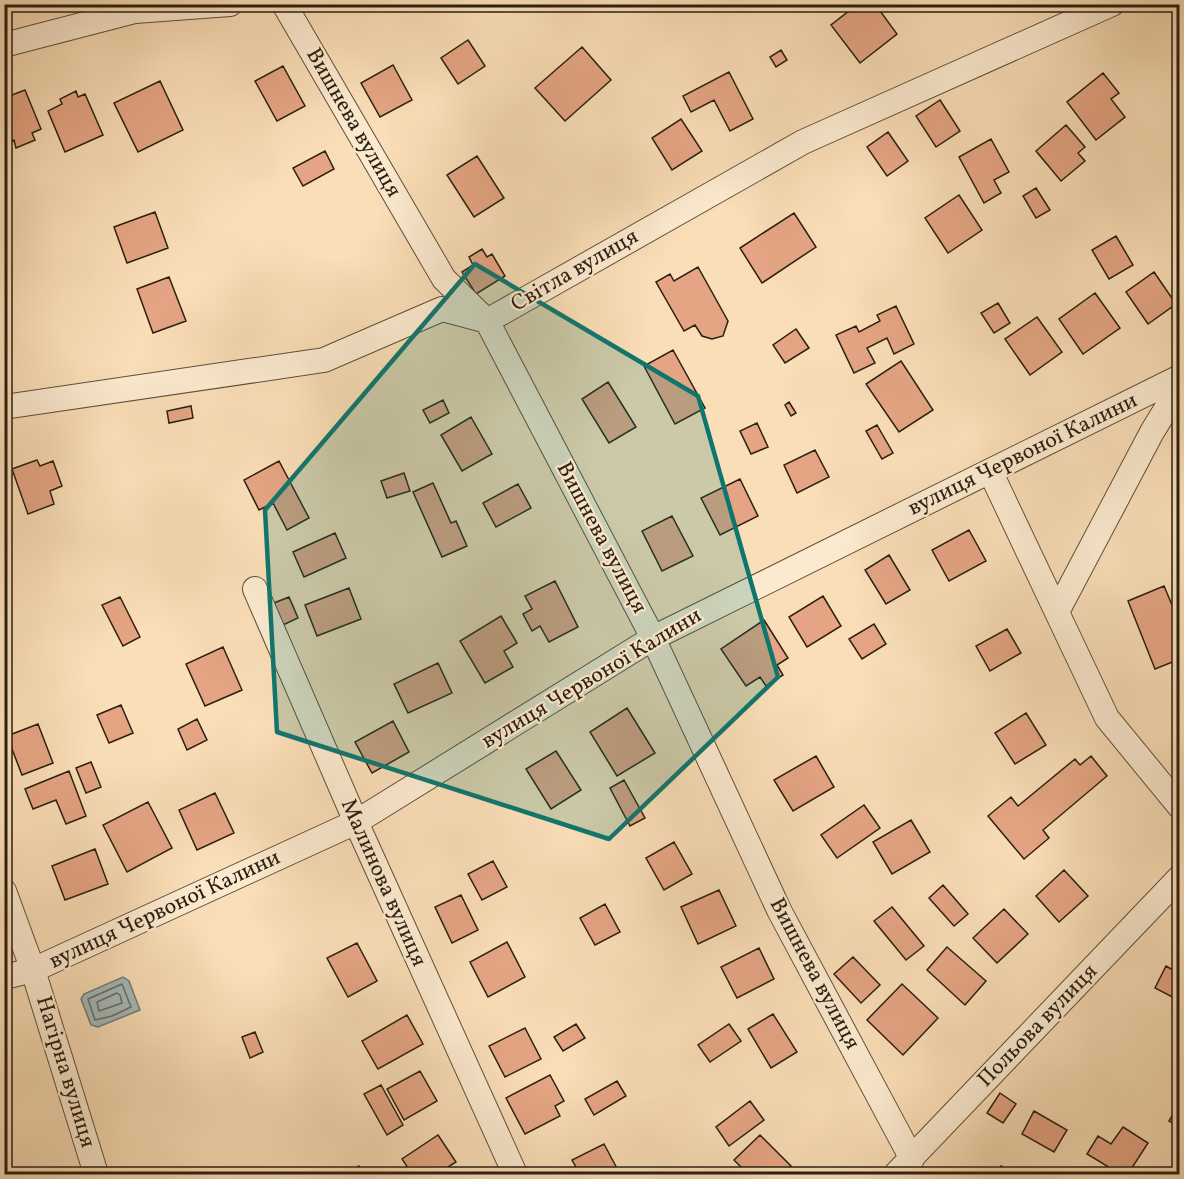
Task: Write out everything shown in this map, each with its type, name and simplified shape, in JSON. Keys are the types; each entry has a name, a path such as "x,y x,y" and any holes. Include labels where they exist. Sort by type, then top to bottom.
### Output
{"street":[{"path":"4,45 135,11 230,4"},
{"name":"Вишнева вулиця","path":"284,4 444,279 487,321 653,638 779,910 904,1167"},
{"name":"Світла вулиця","path":"4,407 324,360 442,309 487,321 803,142 1112,4"},
{"name":"вулиця Червоної Калини","path":"4,977 33,970 356,822 653,638 1179,377"},
{"path":"1057,612 1152,432 1179,386"},
{"path":"990,471 1107,718 1179,807"},
{"name":"Малинова вулиця","path":"255,589 356,822 514,1174"},
{"name":"Польова вулиця","path":"904,1167 1179,877"},
{"name":"Нагірна вулиця","path":"4,891 33,970 96,1174"}],"highlighted area":[{"path":"475,264 698,396 778,677 609,839 277,732 265,510"}],"water":[{"path":"123,977 129,981 140,1010 98,1027 91,1025 81,999 84,994"}],"building":[{"path":"858,4 875,4 897,34 860,63 831,25"},
{"path":"468,40 485,66 458,84 441,58"},
{"path":"582,47 611,80 565,121 535,88"},
{"path":"781,50 787,60 776,67 770,57"},
{"path":"393,65 412,100 380,117 361,83"},
{"path":"283,66 305,106 277,121 255,81"},
{"path":"729,72 753,119 730,131 714,100 691,112 683,96"},
{"path":"1103,73 1119,93 1111,99 1125,117 1096,140 1067,102"},
{"path":"160,81 183,130 138,152 114,103"},
{"path":"25,90 41,129 32,133 35,140 16,148 14,140 4,144 4,98"},
{"path":"76,91 78,97 85,94 103,135 65,152 48,111 62,104 60,99"},
{"path":"940,100 960,131 936,147 916,116"},
{"path":"681,119 702,151 672,170 652,138"},
{"path":"1066,125 1085,147 1078,153 1085,161 1061,181 1036,151"},
{"path":"888,132 908,161 887,176 867,147"},
{"path":"991,139 1009,172 994,180 1001,193 984,203 959,157"},
{"path":"325,151 334,169 303,186 293,168"},
{"path":"477,156 504,198 474,217 447,175"},
{"path":"1036,188 1050,210 1036,218 1023,196"},
{"path":"959,195 982,230 948,253 925,218"},
{"path":"155,212 168,248 127,263 114,227"},
{"path":"794,213 816,247 762,283 740,248"},
{"path":"1116,236 1133,265 1109,279 1092,250"},
{"path":"482,249 487,257 492,254 505,276 476,294 462,272 473,265 469,257"},
{"path":"698,267 728,321 723,336 712,339 702,336 695,325 684,331 656,282 670,274 674,281"},
{"path":"1154,272 1176,304 1148,324 1126,292"},
{"path":"169,277 186,321 153,333 137,289"},
{"path":"1095,293 1120,328 1083,354 1059,319"},
{"path":"998,303 1010,323 994,333 981,313"},
{"path":"896,306 914,344 894,354 887,338 867,348 875,363 854,373 836,335 856,326 859,332 880,321 877,315"},
{"path":"1037,317 1062,352 1030,375 1005,339"},
{"path":"796,329 809,348 785,363 773,345"},
{"path":"673,350 705,408 675,424 644,366"},
{"path":"901,361 933,410 899,432 866,384"},
{"path":"608,382 636,427 609,443 582,399"},
{"path":"443,400 449,413 430,423 423,410"},
{"path":"789,402 796,413 791,416 785,405"},
{"path":"191,406 193,418 169,423 167,411"},
{"path":"471,417 492,454 462,471 441,435"},
{"path":"757,423 768,447 751,454 740,431"},
{"path":"877,425 893,453 882,459 866,431"},
{"path":"815,450 829,477 797,493 784,465"},
{"path":"37,460 40,466 53,461 62,486 50,491 54,504 28,514 12,469"},
{"path":"279,461 309,518 287,530 273,503 259,510 244,480"},
{"path":"404,473 410,491 387,498 381,481"},
{"path":"740,479 758,516 720,535 701,498"},
{"path":"433,483 451,523 456,521 467,546 442,557 413,492"},
{"path":"518,484 531,508 496,527 483,503"},
{"path":"672,516 693,556 662,571 642,531"},
{"path":"969,530 986,561 949,581 932,550"},
{"path":"335,533 346,558 304,577 293,552"},
{"path":"889,555 910,590 886,604 865,570"},
{"path":"555,581 578,627 549,642 540,626 532,631 523,614 532,609 525,596"},
{"path":"1164,586 1180,624 1180,659 1155,669 1128,601"},
{"path":"349,588 361,619 317,636 305,605"},
{"path":"823,596 841,626 807,647 789,617"},
{"path":"120,597 140,637 123,646 102,605"},
{"path":"289,597 298,618 283,625 274,603"},
{"path":"501,616 517,643 504,651 513,667 485,683 460,641"},
{"path":"764,620 788,658 777,665 783,675 766,686 760,677 746,686 721,649"},
{"path":"874,624 886,644 862,659 849,639"},
{"path":"1007,629 1021,653 990,671 976,646"},
{"path":"223,647 242,690 205,706 186,664"},
{"path":"438,663 452,693 408,713 394,684"},
{"path":"121,705 133,733 109,743 97,715"},
{"path":"627,708 655,753 617,776 590,732"},
{"path":"1026,713 1046,745 1015,764 995,733"},
{"path":"197,719 207,740 187,750 178,729"},
{"path":"393,721 409,752 372,773 355,742"},
{"path":"38,724 53,763 22,775 7,736"},
{"path":"556,751 581,790 551,809 526,769"},
{"path":"816,756 834,787 793,811 774,780"},
{"path":"1091,756 1107,776 1043,830 1049,838 1024,859 988,816 1011,797 1018,806 1075,759 1080,765"},
{"path":"91,762 101,787 86,793 76,768"},
{"path":"69,771 86,816 66,824 56,800 33,809 25,789"},
{"path":"624,780 645,818 630,826 610,788"},
{"path":"215,793 234,833 197,850 179,810"},
{"path":"148,802 172,848 127,872 103,825"},
{"path":"864,805 880,828 837,858 821,835"},
{"path":"911,820 930,852 892,874 873,842"},
{"path":"674,842 692,874 664,890 646,858"},
{"path":"95,849 108,884 65,900 52,866"},
{"path":"493,861 507,887 482,900 468,874"},
{"path":"1064,870 1088,896 1059,922 1036,896"},
{"path":"943,885 968,914 954,926 929,898"},
{"path":"719,890 736,926 698,944 681,907"},
{"path":"461,895 478,930 452,943 435,907"},
{"path":"605,904 620,932 595,945 580,918"},
{"path":"892,907 924,946 906,960 874,921"},
{"path":"1004,909 1028,934 997,963 973,938"},
{"path":"507,942 525,977 488,997 470,962"},
{"path":"357,943 377,981 348,997 327,958"},
{"path":"947,947 986,981 965,1005 927,970"},
{"path":"759,948 774,979 737,998 721,967"},
{"path":"853,957 880,985 861,1003 834,974"},
{"path":"1166,966 1180,974 1180,1001 1155,988"},
{"path":"902,984 938,1018 903,1055 867,1020"},
{"path":"773,1014 797,1052 771,1068 748,1029"},
{"path":"407,1015 423,1044 378,1069 362,1041"},
{"path":"576,1024 585,1038 563,1051 554,1037"},
{"path":"729,1024 741,1041 710,1062 698,1045"},
{"path":"525,1028 541,1059 505,1077 489,1046"},
{"path":"255,1032 263,1052 250,1058 242,1037"},
{"path":"420,1071 437,1101 404,1120 387,1089"},
{"path":"550,1075 564,1101 555,1106 560,1116 525,1134 506,1098"},
{"path":"617,1081 626,1096 594,1115 585,1099"},
{"path":"381,1085 403,1125 387,1135 364,1094"},
{"path":"1000,1093 1016,1104 1003,1123 987,1113"},
{"path":"750,1101 764,1120 729,1146 716,1127"},
{"path":"1180,1105 1180,1127 1169,1121"},
{"path":"1034,1111 1067,1130 1054,1152 1022,1134"},
{"path":"1123,1127 1148,1143 1128,1174 1120,1174 1087,1154 1098,1136 1111,1144"},
{"path":"438,1135 456,1162 437,1174 412,1174 402,1159"},
{"path":"760,1135 791,1166 782,1174 748,1174 734,1160"},
{"path":"604,1144 620,1174 580,1174 572,1160"},
{"path":"359,1166 363,1174 344,1174"},
{"path":"1001,1166 1015,1174 996,1174"}]}
